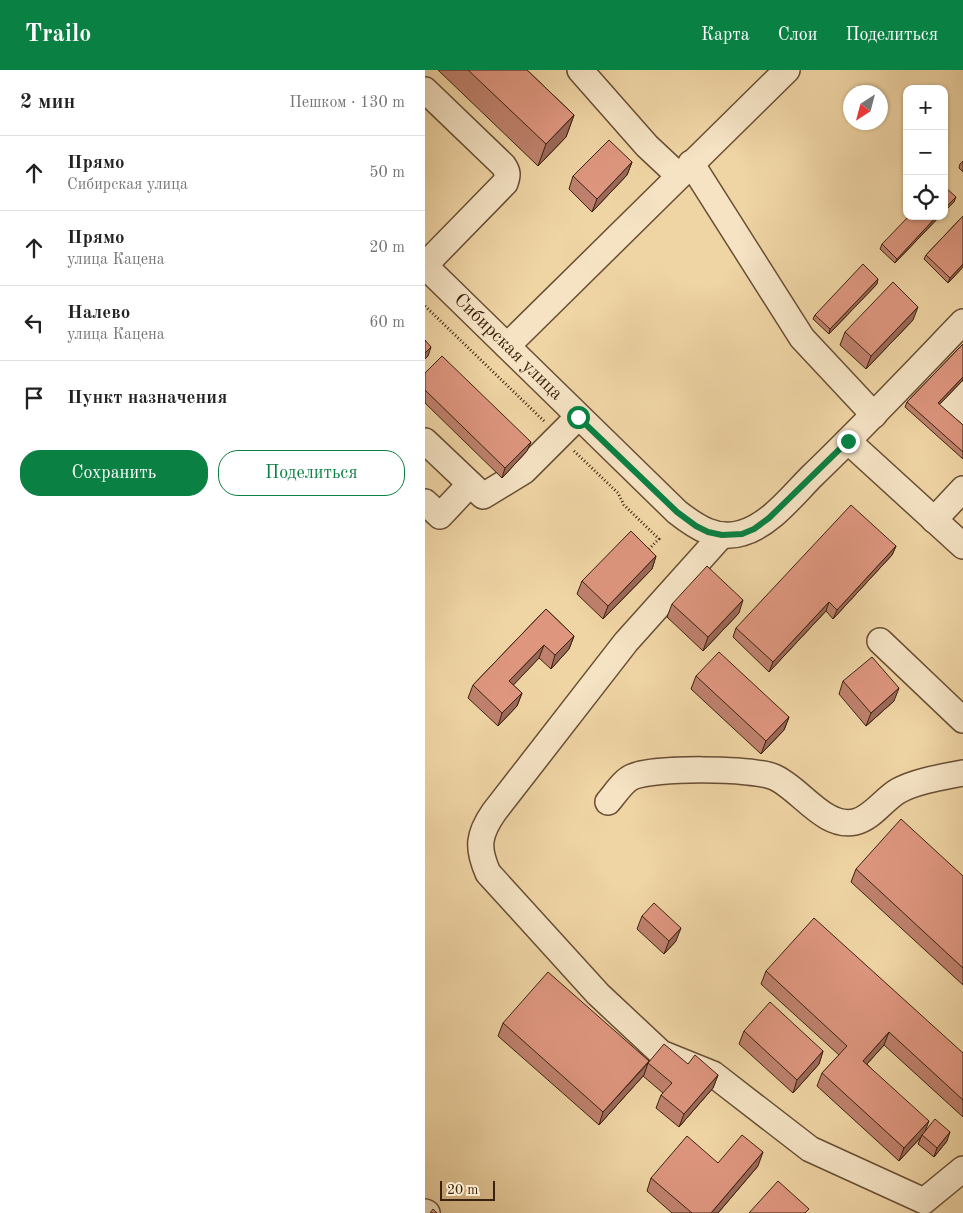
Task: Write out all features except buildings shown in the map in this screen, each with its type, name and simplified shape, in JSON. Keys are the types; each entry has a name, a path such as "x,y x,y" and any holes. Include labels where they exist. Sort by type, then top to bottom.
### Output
{"street":[{"path":"507,346 787,70"},
{"path":"589,74 629,125 685,170 802,338 874,415"},
{"path":"425,90 503,165 508,177 505,183 425,266"},
{"name":"Сибирская улица","path":"425,266 677,512 696,526 708,532 722,535"},
{"path":"963,322 874,415 769,518 754,529 742,534 722,535 626,642 491,817 481,834 480,849 482,860 488,873 598,994 661,1053 713,1074 810,1149 924,1201 963,1169"},
{"path":"963,394 950,408 963,420"},
{"path":"425,441 483,496 524,471 578,417"},
{"path":"848,441 963,546"},
{"path":"425,502 440,516 470,484"},
{"path":"935,520 963,489"},
{"path":"880,642 963,720"},
{"path":"608,802 629,778 644,773 664,770 757,772 774,777 791,787 823,815 841,822 855,822 867,816 898,791 928,780 963,773"}],"route":[{"path":"578,417 687,520 708,532 731,536 754,529 769,518 848,441"}]}
